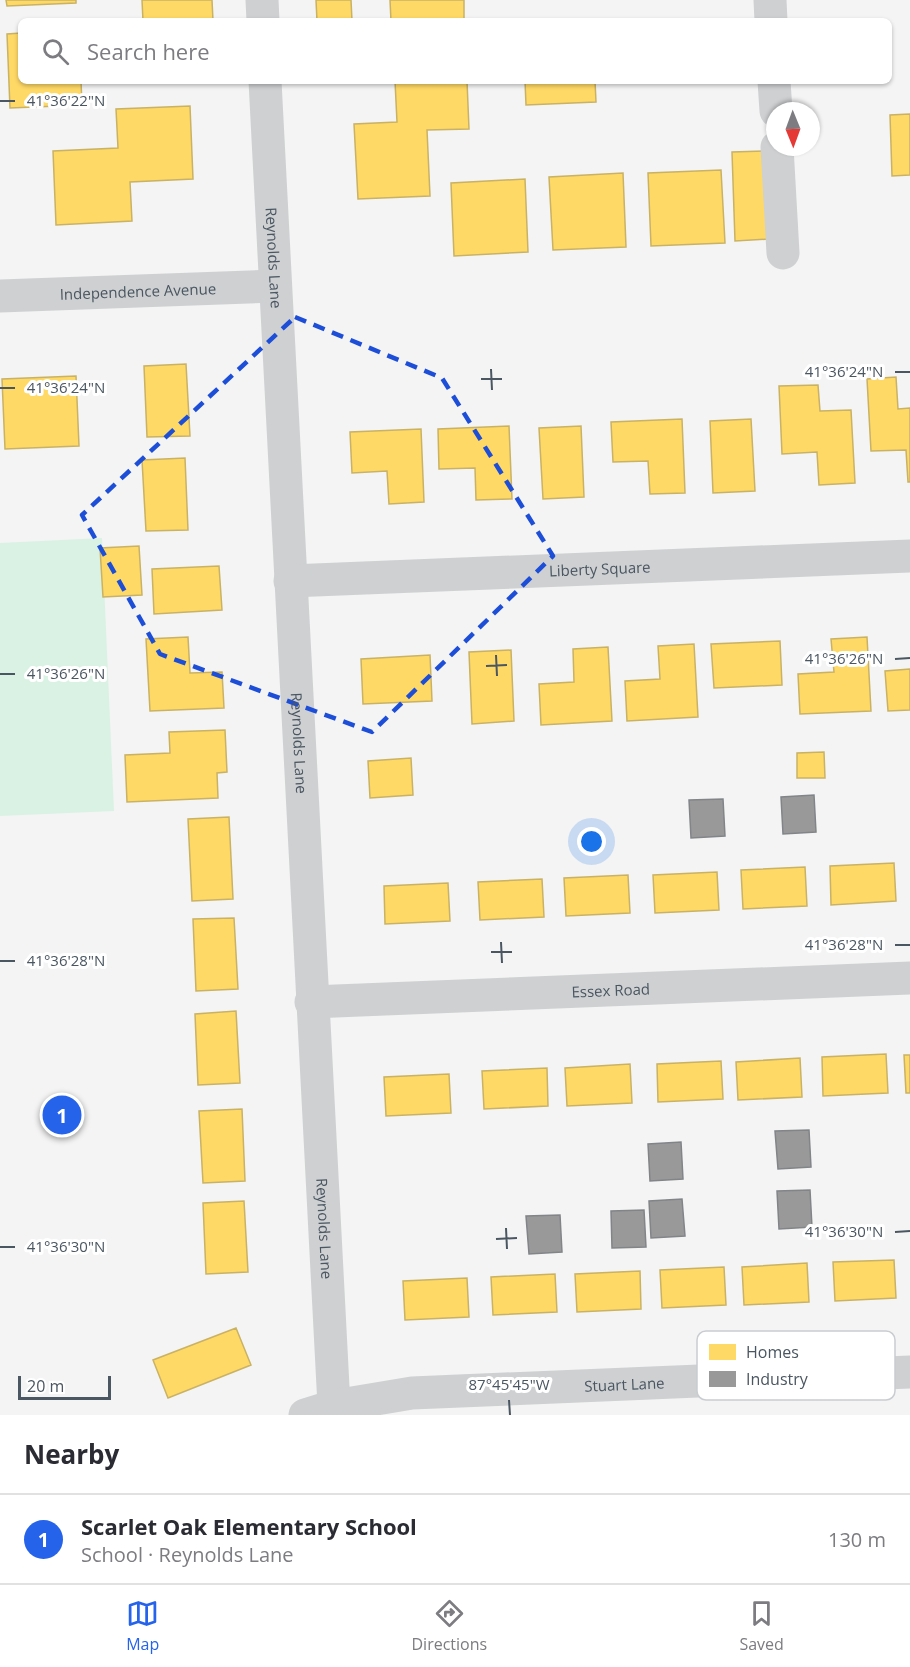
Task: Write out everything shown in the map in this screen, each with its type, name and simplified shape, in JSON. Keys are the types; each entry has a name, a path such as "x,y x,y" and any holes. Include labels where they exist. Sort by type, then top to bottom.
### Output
{"street":[{"path":"262,0 262,18"},
{"path":"770,0 771,18"},
{"name":"Reynolds Lane","path":"265,84 311,1002 320,1410"},
{"path":"774,84 775,102"},
{"path":"778,156 783,253"},
{"name":"Independence Avenue","path":"0,296 275,286"},
{"name":"Liberty Square","path":"290,581 910,556"},
{"name":"Essex Road","path":"311,1002 910,978"},
{"name":"Stuart Lane","path":"895,1373 910,1372"},
{"name":"Stuart Lane","path":"320,1410 412,1393 697,1381"}],"highlighted area":[{"path":"295,317 442,378 553,556 372,732 160,654 82,515"}],"green space":[{"path":"102,538 114,811 0,816 0,543"}],"building: Homes":[{"path":"6,0 76,0 76,3 7,6"},
{"path":"142,0 212,0 213,18 143,18"},
{"path":"316,0 351,0 352,18 317,18"},
{"path":"390,0 464,0 464,18 391,18"},
{"path":"18,33 18,84 81,84 82,105 10,108 7,34"},
{"path":"395,84 467,84 469,129 427,130 430,196 358,199 354,124 397,122"},
{"path":"525,84 595,84 596,102 526,105"},
{"path":"190,106 193,179 130,182 132,221 56,225 53,151 118,148 116,109"},
{"path":"910,114 910,175 892,176 890,115"},
{"path":"765,151 769,239 735,241 732,152"},
{"path":"721,170 725,243 651,246 648,173"},
{"path":"623,173 626,247 553,250 549,177"},
{"path":"525,179 528,252 454,256 451,183"},
{"path":"186,364 190,436 147,437 144,366"},
{"path":"76,376 79,446 5,449 2,379"},
{"path":"896,377 898,409 910,408 910,482 908,482 906,450 871,451 867,379"},
{"path":"818,385 820,411 851,410 855,483 819,485 817,452 782,454 779,386"},
{"path":"682,419 685,493 650,494 648,461 613,462 611,422"},
{"path":"751,419 755,491 713,493 710,421"},
{"path":"509,426 512,499 476,500 475,468 439,469 438,429"},
{"path":"581,426 584,497 543,499 539,428"},
{"path":"421,429 424,502 389,504 387,471 352,473 350,432"},
{"path":"185,458 188,530 146,531 142,460"},
{"path":"139,546 142,595 103,597 100,548"},
{"path":"219,566 222,610 154,614 152,569"},
{"path":"188,637 190,673 222,672 224,708 150,711 146,639"},
{"path":"867,637 871,711 800,714 798,674 834,672 831,639"},
{"path":"780,641 782,685 714,688 711,644"},
{"path":"694,644 698,717 627,721 625,681 660,679 658,646"},
{"path":"608,647 612,721 541,725 539,684 574,682 573,649"},
{"path":"511,650 514,721 472,724 469,652"},
{"path":"430,655 432,701 363,704 361,659"},
{"path":"910,669 910,710 888,711 885,671"},
{"path":"225,730 227,772 217,773 218,798 127,802 125,755 170,753 169,732"},
{"path":"824,752 825,778 797,778 797,753"},
{"path":"411,758 413,795 370,798 368,761"},
{"path":"229,817 233,899 192,901 188,819"},
{"path":"894,863 896,901 831,905 830,866"},
{"path":"805,867 807,906 743,909 741,870"},
{"path":"717,872 719,910 655,913 653,875"},
{"path":"628,875 630,913 566,916 564,878"},
{"path":"542,879 544,917 480,920 478,882"},
{"path":"448,883 450,921 385,924 384,886"},
{"path":"234,918 238,989 196,991 193,919"},
{"path":"236,1011 240,1083 198,1085 195,1014"},
{"path":"886,1054 888,1093 823,1096 822,1057"},
{"path":"904,1055 910,1055 910,1093 906,1093"},
{"path":"800,1058 802,1097 738,1100 736,1062"},
{"path":"721,1061 723,1099 658,1102 657,1064"},
{"path":"630,1064 632,1103 567,1106 565,1068"},
{"path":"547,1068 548,1106 484,1109 482,1071"},
{"path":"449,1074 451,1113 386,1116 384,1077"},
{"path":"242,1109 245,1181 203,1183 199,1111"},
{"path":"244,1201 248,1272 206,1274 203,1203"},
{"path":"894,1260 896,1298 835,1301 833,1262"},
{"path":"807,1263 809,1302 744,1305 742,1267"},
{"path":"724,1267 726,1305 662,1308 660,1270"},
{"path":"640,1271 641,1309 577,1312 575,1274"},
{"path":"555,1274 557,1312 493,1315 491,1277"},
{"path":"467,1278 469,1317 405,1320 403,1281"},
{"path":"236,1328 251,1365 168,1398 153,1360"}],"building: Industry":[{"path":"814,795 816,832 783,834 781,797"},
{"path":"723,799 725,836 691,838 689,800"},
{"path":"809,1130 811,1167 778,1169 775,1131"},
{"path":"681,1142 683,1179 650,1181 648,1144"},
{"path":"810,1190 812,1227 779,1229 777,1191"},
{"path":"682,1199 685,1236 651,1238 649,1201"},
{"path":"644,1210 646,1247 612,1248 611,1211"},
{"path":"560,1215 562,1252 529,1254 526,1216"}],"place":[{"name":"Scarlet Oak Elementary School","path":"62,1115"}]}
